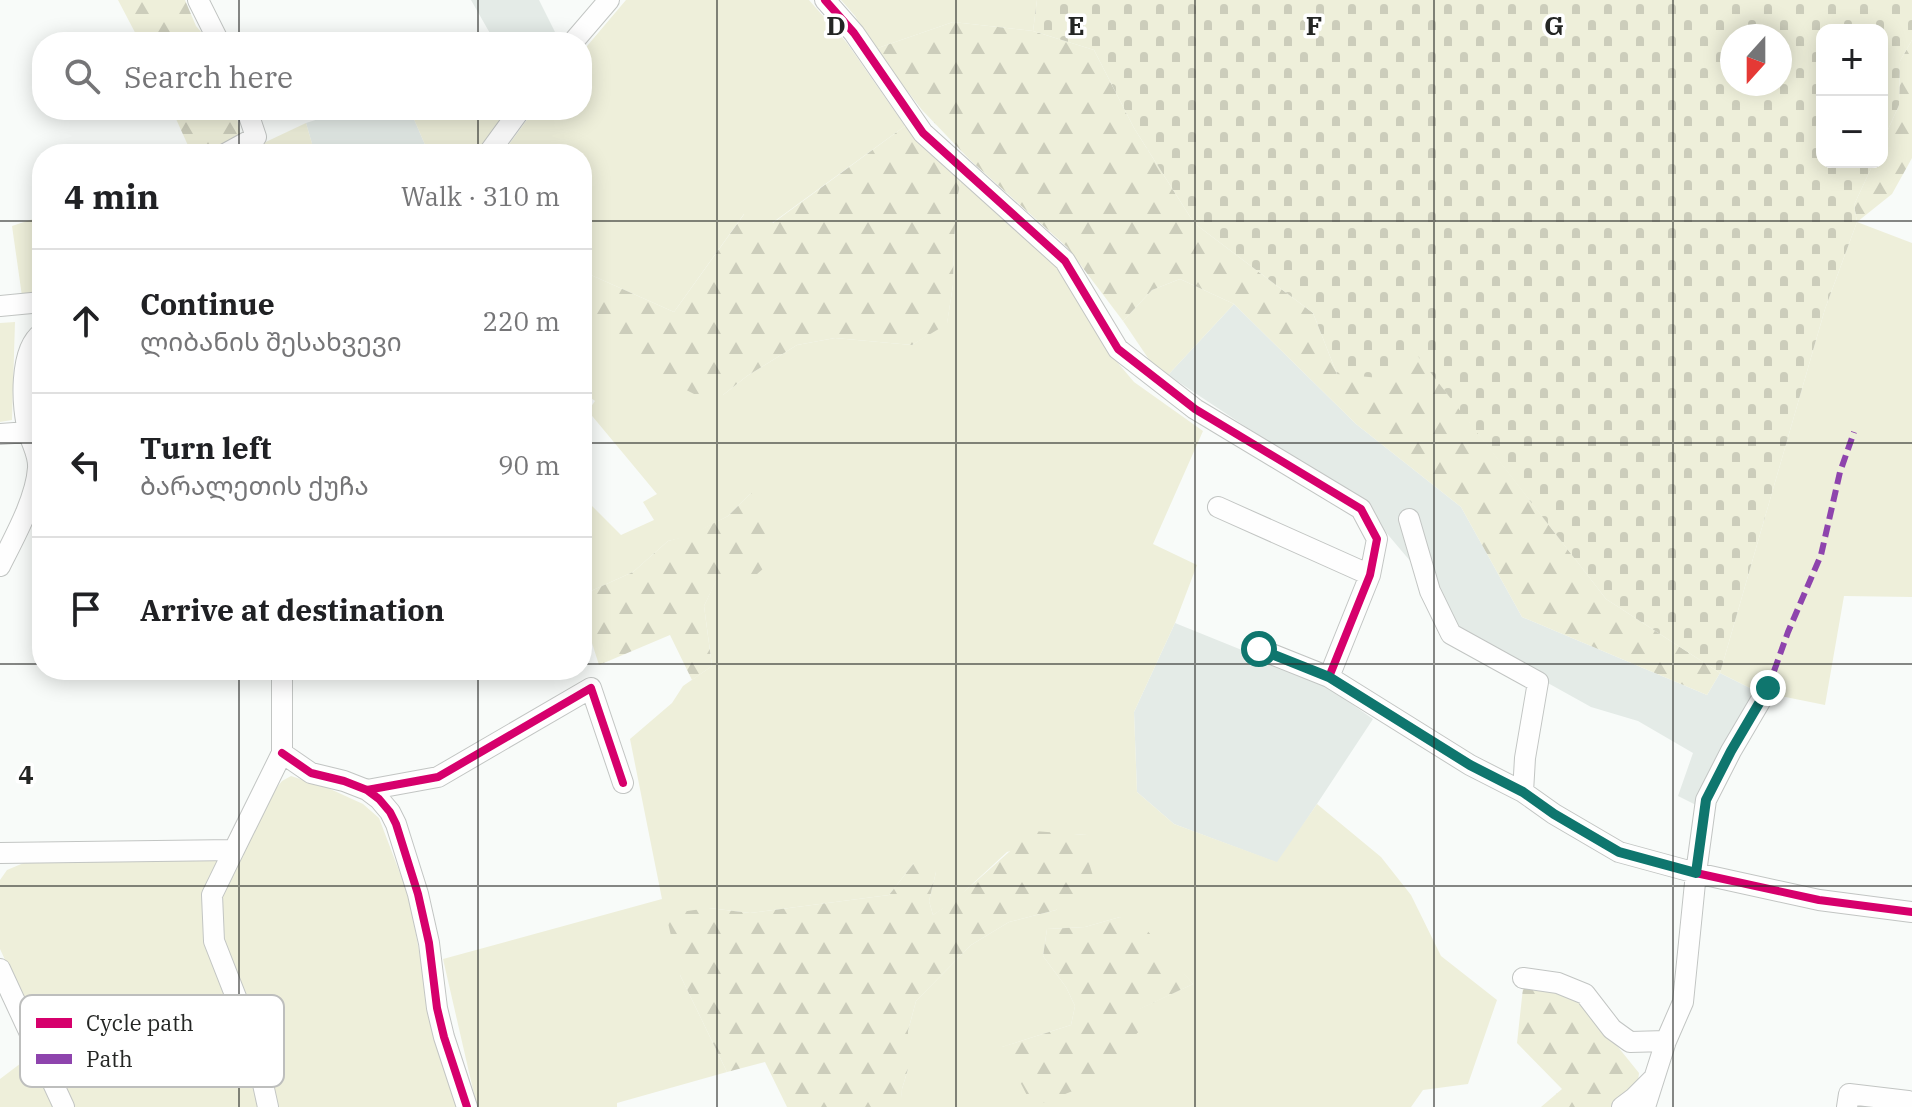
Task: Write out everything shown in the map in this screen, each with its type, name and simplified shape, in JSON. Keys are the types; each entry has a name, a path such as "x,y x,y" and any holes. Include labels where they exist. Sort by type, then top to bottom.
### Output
{"street":[{"path":"198,0 214,32"},
{"path":"582,32 609,0"},
{"path":"825,0 854,33 923,133 1065,261 1118,349 1195,409 1361,509 1377,539 1370,575 1329,677"},
{"path":"243,144 256,137 250,120"},
{"path":"495,144 513,120"},
{"path":"0,306 32,303"},
{"path":"32,344 25,377 24,410 32,442"},
{"path":"0,434 28,432"},
{"path":"0,566 32,493"},
{"path":"1218,507 1370,575"},
{"path":"1409,519 1430,591 1451,634 1538,682 1525,758 1523,792"},
{"path":"1259,649 1329,677 1470,765 1523,792 1619,852 1696,873 1819,900 1912,912"},
{"path":"235,995 214,941 212,895 282,753 282,680"},
{"path":"367,790 438,777 591,688 623,783"},
{"path":"1645,1107 1666,1041 1683,1002 1706,800 1768,688"},
{"path":"282,753 311,773 367,790 390,812 418,894 429,943 437,1008 467,1107"},
{"path":"4,859 234,850"},
{"path":"0,969 20,1012"},
{"path":"1523,978 1558,983 1585,994 1612,1029 1630,1042 1666,1041"},
{"path":"1622,1107 1654,1078"},
{"path":"55,1087 64,1107"},
{"path":"264,1087 268,1107"},
{"path":"1847,1107 1849,1094 1910,1098"}],"shaded area":[{"path":"471,0 539,0 555,32 489,32"},
{"path":"315,120 414,120 425,144 312,144 306,123"},
{"path":"1234,304 1356,424 1461,507 1522,617 1707,695 1720,673 1756,691 1700,807 1678,796 1693,753 1638,721 1591,707 1454,631 1433,588 1362,504 1168,375"},
{"path":"1175,623 1329,688 1373,719 1278,863 1174,824 1137,792 1134,712"}],"green space":[{"path":"118,0 185,0 201,32 135,32"},
{"path":"626,0 809,0 847,43 905,126 772,223 744,214 674,312 592,275 592,144 509,144 527,120 592,120 592,40"},
{"path":"841,0 1037,0 1033,31 953,22 875,49"},
{"path":"1037,0 1912,0 1912,40 1900,61 1899,105 1888,130 1888,24 1816,24 1816,168 1871,168 1854,205 1857,222 1825,309 1720,673 1606,599 1410,346 1390,379 1337,374 1313,313 1194,223 1134,128 1094,50 1033,31"},
{"path":"953,22 1033,31 1094,50 1134,128 1194,223 1313,313 1337,374 1410,345 1606,599 1720,673 1707,695 1522,617 1461,507 1356,424 1234,304 1180,279 1152,290 1123,321 1067,247 969,159 922,110 875,49"},
{"path":"1912,40 1912,158 1892,194 1857,222 1854,205 1871,168 1888,168 1888,130 1899,105 1900,61"},
{"path":"176,120 238,120 240,134 230,144 187,144"},
{"path":"414,120 507,120 491,144 425,144"},
{"path":"306,123 312,144 261,144"},
{"path":"905,126 930,154 962,176 957,199 953,285 947,324 912,345 835,338 797,345 723,395 698,396 651,372 592,325 592,275 674,312 745,213 773,223"},
{"path":"962,176 1056,261 1107,350 1134,382 1203,431 1153,544 1197,565 1175,623 1134,712 1137,792 1174,824 1277,862 1317,804 1381,857 1411,895 1441,956 1497,1000 1468,1084 1423,1090 1411,1107 900,1107 908,1069 908,1031 916,1001 971,945 1009,922 1056,910 1089,863 1087,835 1072,834 1007,852 953,902 933,915 929,901 936,872 914,863 889,895 750,913 709,908 680,975 727,1072 617,1103 617,1107 477,1107 443,959 662,899 630,739 672,703 683,686 712,666 704,606 751,493 728,516 690,536 668,541 633,572 592,590 592,506 621,535 654,520 643,502 657,494 592,416 595,401 592,399 592,324 723,395 797,345 835,338 912,345 947,323 953,285 954,242","holes":["1120,917 1173,962 1193,984 1139,1009 1002,1047 1071,1025 1075,1006 1066,987 1043,956 1047,929 1085,927"]},
{"path":"32,219 32,296 22,296 12,226"},
{"path":"1857,222 1912,243 1912,597 1844,596 1825,705 1756,691 1720,673 1825,309"},
{"path":"1180,279 1234,304 1168,375 1150,361 1123,321 1152,290"},
{"path":"15,322 12,420 0,422 0,323"},
{"path":"751,493 770,513 772,544 764,568 750,580 719,575 704,606 712,666 692,680 670,635 599,665 592,643 592,590 633,572 668,541 690,535 728,516"},
{"path":"291,776 328,788 363,804 379,818 409,897 425,983 458,1107 277,1107 271,1087 284,1087 284,995 241,995 226,950 222,913 223,891 273,792"},
{"path":"1034,831 1087,835 1094,849 1089,863 1093,876 1056,910 1009,922 971,945 916,1001 908,1031 908,1069 901,1107 787,1107 765,1062 727,1072 680,975 666,914 709,908 750,913 889,895 914,863 929,855 936,872 929,901 933,915"},
{"path":"223,859 204,896 232,995 21,995 0,949 0,880 7,870 26,862"},
{"path":"1120,917 1139,921 1193,984 1140,1009 1142,1028 1090,1084 1033,1107 1002,1047 1071,1025 1075,1006 1066,987 1043,956 1047,929 1085,927"},
{"path":"1523,988 1553,989 1581,1001 1639,1073 1635,1107 1541,1107 1562,1089 1517,1043"},
{"path":"20,1064 20,1087 48,1087 57,1107 0,1107 0,1079"},
{"path":"64,1087 254,1087 258,1107 73,1107"}],"marked path":[{"path":"1768,688 1821,555 1840,472 1854,432"}],"cycle path":[{"path":"825,0 854,33 923,133 1065,261 1118,349 1195,409 1361,509 1377,539 1370,575 1329,677"},
{"path":"1259,649 1329,677 1470,765 1523,792 1619,852 1696,873 1819,900 1912,912"},
{"path":"367,790 438,777 591,688 623,783"},
{"path":"282,753 311,773 367,790 390,812 418,894 429,943 437,1008 467,1107"}],"route":[{"path":"1259,649 1329,677 1470,765 1523,792 1619,852 1696,873 1706,800 1768,688"}]}
